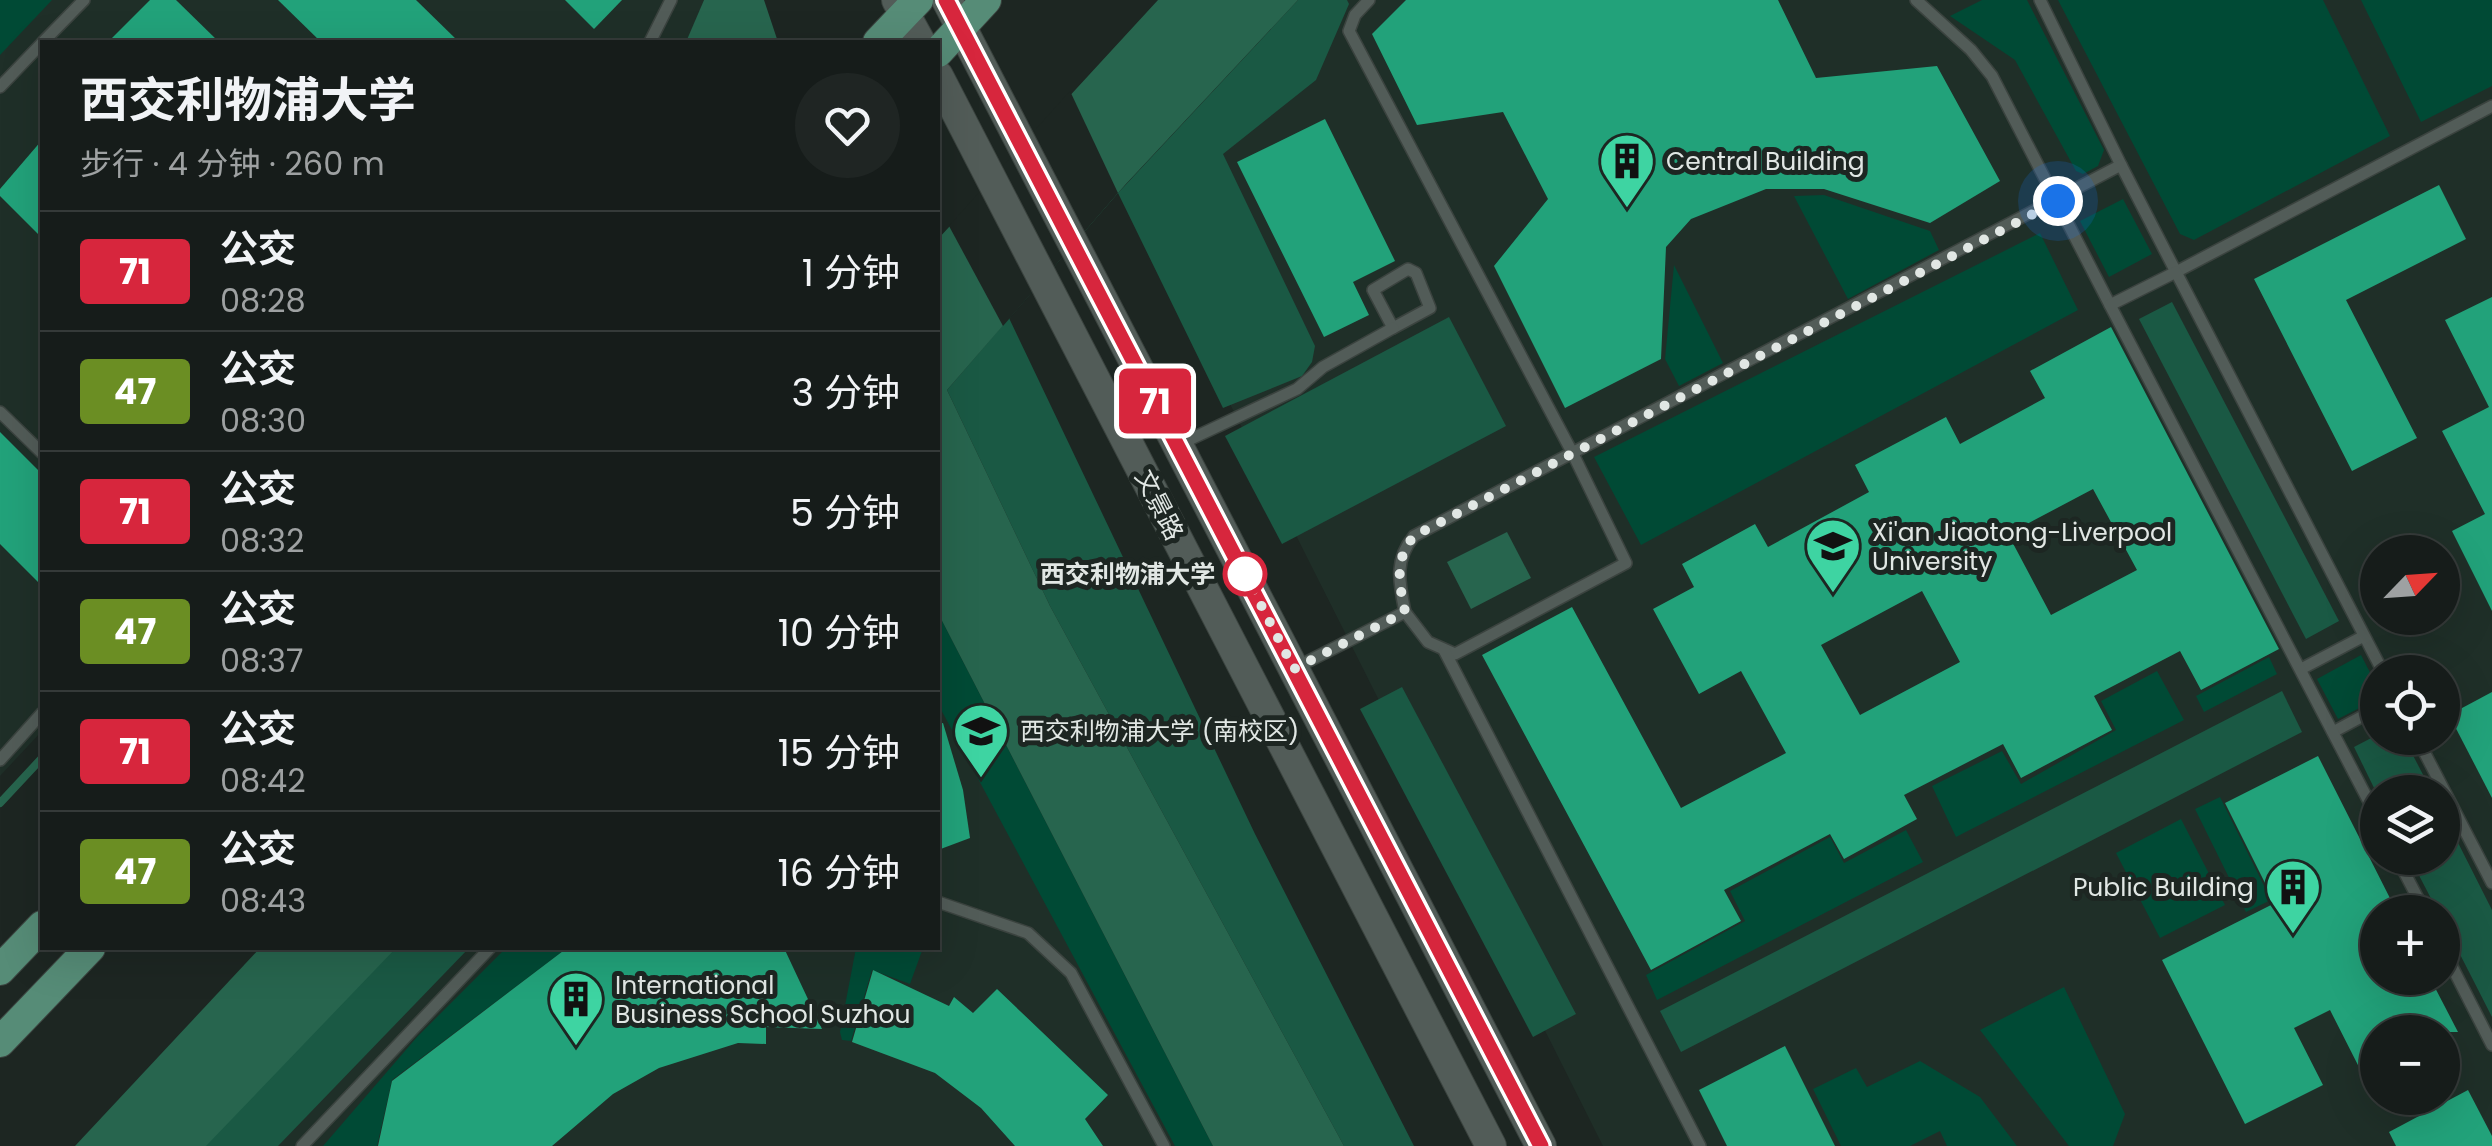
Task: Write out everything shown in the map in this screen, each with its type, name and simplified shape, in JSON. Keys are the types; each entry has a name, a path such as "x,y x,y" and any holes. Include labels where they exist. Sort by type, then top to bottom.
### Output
{"main road":[{"name":"文景路","path":"946,0 1541,1146"},
{"path":"940,50 986,0"},
{"path":"880,40 907,5"},
{"path":"907,5 919,40"},
{"name":"文景路","path":"940,80 1490,1146"},
{"path":"0,970 40,928"},
{"path":"0,1042 88,950"}],"lane":[{"path":"46,40 84,0"},
{"path":"651,40 671,0"},
{"path":"1369,0 1354,15 1348,31 1573,454 1626,563 1455,654 1428,642 1405,612 1399,580 1400,553 1414,536 1573,454 2058,201 2121,165"},
{"path":"1916,0 1971,50 1992,76 2360,785"},
{"path":"2040,0 2374,655"},
{"path":"0,87 40,46"},
{"path":"2110,305 2492,106"},
{"path":"1178,446 1297,389 1323,367 1430,308 1430,299 1412,270 1373,290 1393,328"},
{"path":"0,412 40,451"},
{"path":"1294,669 1405,612"},
{"path":"2301,669 2364,636"},
{"path":"1444,650 1700,1146"},
{"path":"0,760 40,715"},
{"path":"2333,732 2360,718"},
{"path":"2426,755 2492,883"},
{"path":"940,903 1028,933 1072,973 1164,1146"},
{"path":"302,1146 488,950"},
{"path":"2460,983 2492,1045"}],"shaded area":[{"path":"0,0 704,0 688,40 40,40 40,733 0,776"},
{"path":"0,0 52,0 0,55"},
{"path":"704,0 764,0 777,40 687,40"},
{"path":"1158,0 1298,0 1125,185 947,390 1050,606 1344,1146 1213,1146 940,617 940,237"},
{"path":"1298,0 1347,0 1349,4 1316,80 1223,154 1315,346 1312,362 1302,376 1223,408 1118,193"},
{"name":"Xi'an Jiaotong-Liverpool University","path":"1342,0 2492,0 2492,1146 1603,1146 1132,209"},
{"path":"1982,0 2027,0 2104,150 2098,166 2083,174 2076,171 2015,60 1950,16"},
{"path":"2058,0 2323,0 2390,136 2194,240 2180,234"},
{"path":"2361,0 2492,0 2492,86 2421,122"},
{"path":"1824,195 1930,231 1939,250 1848,299 1794,196"},
{"path":"2123,199 2152,254 2109,277 2080,221"},
{"path":"2040,233 2078,310 1641,545 1594,457"},
{"path":"1674,265 1723,363 1679,386 1665,359"},
{"path":"2172,302 2339,621 2306,639 2139,319"},
{"path":"1449,317 1506,426 1282,544 1225,436"},
{"path":"1009,318 1255,834 1414,1146 1344,1146 1050,606 947,390"},
{"path":"1507,532 1531,578 1471,609 1447,562"},
{"name":"西交利物浦大学 (南校区)","path":"940,617 1213,1146 250,1146 434,950 940,950"},
{"path":"940,617 1213,1146 1175,1146 940,708"},
{"path":"2360,656 2360,708 2338,719 2317,679"},
{"path":"2269,657 2277,674 2204,712 2196,696"},
{"path":"2157,671 2184,720 1956,837 1932,786 2002,751 2021,784 2116,730 2101,701"},
{"path":"1402,687 1576,1014 1533,1037 1360,709"},
{"path":"2282,691 2302,732 1681,1052 1660,1011"},
{"path":"2360,744 2360,755 2413,755 2423,775 2368,775 2354,747"},
{"path":"2220,797 2271,900 2246,912 2195,809"},
{"path":"2181,819 2225,905 2160,938 2116,853"},
{"path":"1906,830 1923,862 1657,1000 1646,975 1745,921 1730,891 1830,837 1844,863"},
{"path":"2460,847 2492,910 2492,1017 2460,954 2460,895 2429,895 2419,875 2460,875"},
{"path":"258,950 394,950 206,1146 75,1146"},
{"path":"386,950 467,950 278,1146 198,1146"},
{"path":"504,950 564,950 392,1080 377,1146 323,1146 417,1037"},
{"path":"856,950 922,950 910,984 872,970 851,1041 842,1040 840,1032"},
{"path":"2064,987 2125,1114 2113,1146 2069,1146 1980,1030"},
{"path":"1920,1061 1980,1097 2017,1146 1947,1146 1940,1131 1910,1146 1841,1146 1813,1089 1856,1068 1867,1087"}],"pier":[{"path":"1070,91 1118,193 1003,326 949,226"}],"building":[{"path":"150,0 176,0 217,40 110,40"},
{"path":"278,0 416,0 457,40 319,40"},
{"path":"565,0 622,0 594,29"},
{"name":"Central Building","path":"1406,0 1778,0 1816,78 1937,66 2000,181 1930,223 1824,189 1766,189 1691,219 1666,247 1661,359 1565,408 1494,266 1548,199 1503,112 1417,125 1372,34"},
{"path":"1325,119 1395,261 1353,282 1369,315 1324,337 1237,162"},
{"path":"40,142 40,236 0,196 0,189"},
{"path":"2439,185 2466,239 2346,300 2417,438 2352,471 2254,279"},
{"path":"2492,297 2492,611 2460,547 2460,535 2452,531 2485,514 2442,431 2489,407 2445,320"},
{"path":"2111,327 2279,649 2201,690 2180,651 2094,696 2112,730 2021,778 2003,744 1904,795 1917,819 1844,859 1830,834 1724,890 1741,921 1651,970 1482,655 1572,607 1681,808 1786,753 1741,671 1699,694 1653,609 1694,587 1682,564 1755,524 1768,547 1869,492 1855,465 1946,417 1960,444 2045,398 2030,371","holes":["2093,489 2137,570 2051,615 2008,534","1922,591 1960,662 1860,715 1821,645"]},
{"path":"0,432 40,472 40,584 0,544"},
{"path":"2492,692 2492,798 2460,736 2460,709"},
{"path":"943,723 963,790 970,838 940,849"},
{"name":"Public Building","path":"2318,756 2360,839 2360,875 2378,875 2388,895 2360,895 2360,995 2439,995 2449,1015 2360,1015 2360,1069 2330,1010 2294,1028 2323,1085 2245,1124 2162,960 2275,903 2225,803"},
{"name":"International Business School Suzhou","path":"564,950 785,950 822,1029 766,1027 766,1044 738,1043 659,1068 613,1094 552,1146 378,1146 392,1081"},
{"path":"873,970 949,1006 954,997 973,1013 997,989 1108,1095 1085,1119 1103,1146 1015,1146 981,1108 935,1073 852,1042"},
{"path":"1785,1046 1835,1146 1727,1146 1699,1090"},
{"path":"2468,1090 2492,1136 2492,1146 2396,1146 2389,1132 2421,1115 2460,1115 2460,1094"}],"waterway":[{"path":"0,803 40,760"}],"bus line":[{"name":"71","path":"946,0 1541,1146"}],"place":[{"name":"Central Building","path":"1627,210"},
{"name":"西交利物浦大学","path":"1245,574"},
{"name":"Xi'an Jiaotong-Liverpool University","path":"1833,595"},
{"name":"西交利物浦大学 (南校区)","path":"981,780"},
{"name":"Public Building","path":"2293,936"},
{"name":"International Business School Suzhou","path":"576,1048"}],"route":[{"path":"1245,574 1294,669 1405,612 1399,580 1400,553 1414,536 2058,201"}]}
